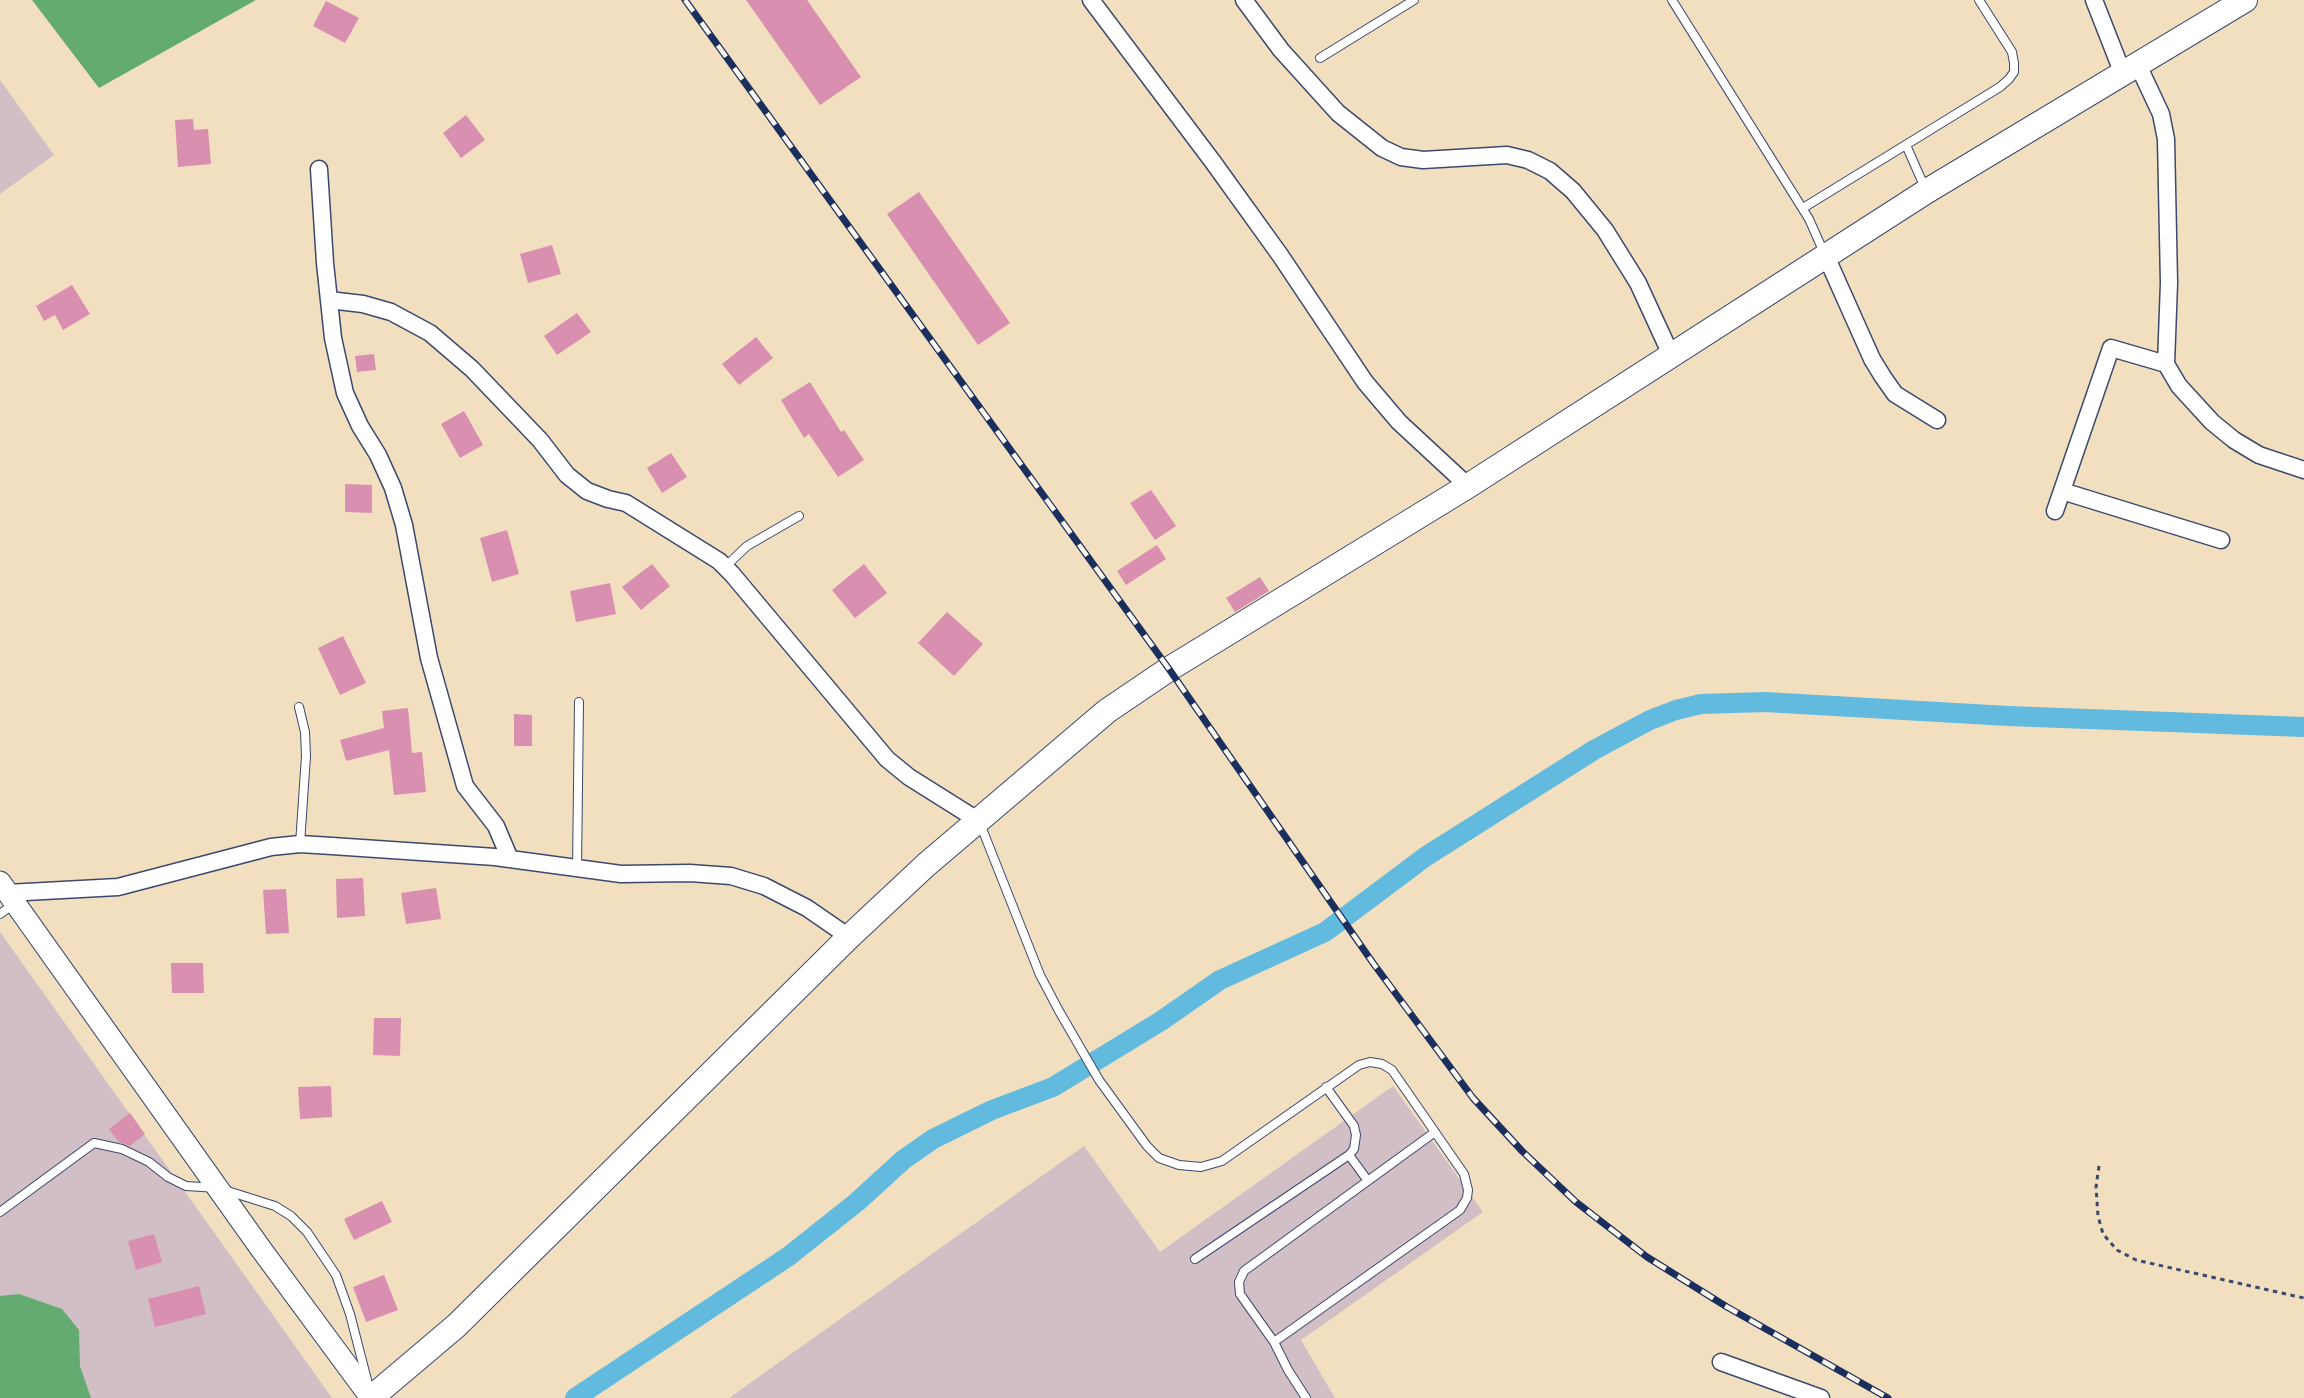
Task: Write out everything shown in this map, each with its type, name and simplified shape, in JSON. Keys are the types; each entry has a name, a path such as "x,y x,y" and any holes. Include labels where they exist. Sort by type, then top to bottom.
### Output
{"main road":[{"path":"371,1398 456,1326 849,938 926,866 1107,711 1169,669 1468,486 1672,357 1927,191 2246,0"}],"street":[{"path":"1091,0 1220,171 1280,255 1365,382 1399,422 1468,486"},
{"path":"1244,0 1281,50 1338,113 1382,148 1401,157 1424,160 1507,155 1528,160 1550,171 1573,191 1605,230 1638,283 1672,357"},
{"path":"2094,0 2131,69 2161,114 2166,139 2169,283 2166,364 2178,386 2212,422 2234,440 2259,455 2304,470"},
{"path":"319,169 333,338 345,393 393,488 404,525 429,658 465,786 496,826 510,859"},
{"path":"1826,256 1872,359 1883,377 1895,394 1937,420"},
{"path":"329,300 363,304 391,312 430,333 472,369 540,440 567,475 587,491 608,500 626,503 719,561 887,759 909,777 979,821"},
{"path":"2055,511 2111,348 2166,364"},
{"path":"2062,491 2221,540"},
{"path":"6,898 118,887 271,847 300,844 510,859 577,870 621,874 690,873 731,876 764,886 807,908 849,938"},
{"path":"6,898 371,1398"},
{"path":"1721,1362 1821,1398"}],"lane":[{"path":"1320,58 1401,3 1414,0"},
{"path":"1672,0 1803,208 1826,256"},
{"path":"1803,208 2000,87 2013,72 2012,52 1979,0"},
{"path":"1906,145 1927,191"},
{"path":"725,567 747,546 799,516"},
{"path":"577,870 579,702"},
{"path":"299,706 306,756 300,844"},
{"path":"979,821 1040,975 1099,1080 1147,1146 1159,1158 1179,1165 1201,1167 1222,1161 1326,1087 1359,1065 1370,1062 1382,1064 1392,1070 1467,1181 1467,1198 1460,1210 1274,1342"},
{"path":"1195,1259 1349,1155 1356,1144 1354,1126 1326,1087"},
{"path":"1306,1398 1274,1342 1240,1294 1241,1276 1250,1267 1435,1132"},
{"path":"0,1212 93,1143 122,1149 149,1162 168,1177 186,1186 218,1188 275,1206 291,1216 307,1232 336,1275 350,1314 371,1398"},
{"path":"1349,1155 1368,1181"}],"path":[{"path":"2099,1166 2096,1187 2098,1216 2103,1234 2117,1250 2136,1260 2304,1298"}],"shaded area":[{"path":"0,80 54,155 0,194"},
{"path":"0,932 332,1398 0,1398"},
{"path":"1393,1086 1483,1212 1301,1340 1335,1398 729,1398 1084,1146 1160,1252"}],"green space":[{"path":"32,0 256,0 99,88"},
{"path":"19,1294 62,1309 79,1330 80,1366 91,1398 0,1398 0,1296"}],"building":[{"path":"746,0 807,0 861,77 820,105"},
{"path":"326,1 359,18 345,43 313,26"},
{"path":"466,115 485,140 461,158 443,133"},
{"path":"193,119 194,130 208,129 211,164 178,167 175,120"},
{"path":"919,192 1010,323 978,345 887,214"},
{"path":"552,245 561,274 528,283 520,254"},
{"path":"72,285 90,314 63,330 55,315 44,321 36,306"},
{"path":"577,313 591,332 557,355 544,336"},
{"path":"756,337 773,358 739,385 722,364"},
{"path":"374,354 376,370 357,372 355,356"},
{"path":"810,382 841,432 844,430 864,460 838,477 809,434 804,438 781,400"},
{"path":"464,411 483,445 460,458 441,424"},
{"path":"671,453 687,477 662,493 647,468"},
{"path":"345,484 372,485 372,513 345,512"},
{"path":"1151,490 1176,526 1155,540 1130,503"},
{"path":"507,530 519,574 492,582 480,538"},
{"path":"1157,545 1166,559 1126,585 1117,571"},
{"path":"652,564 670,586 641,610 622,587"},
{"path":"864,564 887,593 855,618 832,590"},
{"path":"1260,577 1269,591 1235,612 1226,598"},
{"path":"610,583 616,614 576,622 570,591"},
{"path":"947,612 983,644 954,676 918,643"},
{"path":"343,636 366,683 340,695 318,648"},
{"path":"408,708 412,753 422,752 426,792 394,795 389,750 346,761 340,740 384,728 382,711"},
{"path":"514,714 532,715 532,746 514,746"},
{"path":"363,878 365,916 337,918 336,879"},
{"path":"436,888 441,919 406,924 401,893"},
{"path":"286,889 289,933 266,934 263,890"},
{"path":"171,963 203,963 204,993 172,993"},
{"path":"374,1018 401,1018 400,1056 373,1055"},
{"path":"331,1086 332,1117 300,1119 298,1087"},
{"path":"130,1113 145,1134 130,1146 119,1142 109,1129"},
{"path":"382,1201 392,1222 354,1240 344,1219"},
{"path":"154,1234 162,1262 136,1270 128,1241"},
{"path":"384,1275 398,1310 366,1322 353,1287"},
{"path":"199,1286 206,1314 155,1327 148,1299"}],"waterway":[{"path":"575,1398 789,1256 857,1202 903,1160 933,1139 992,1110 1053,1087 1161,1021 1220,980 1325,932 1425,857 1594,750 1650,720 1701,704 1765,702 2008,716 2304,727"}],"railway":[{"path":"685,0 1169,669 1373,963 1473,1098 1522,1151 1576,1202 1647,1257 1727,1307 1888,1398"}]}
